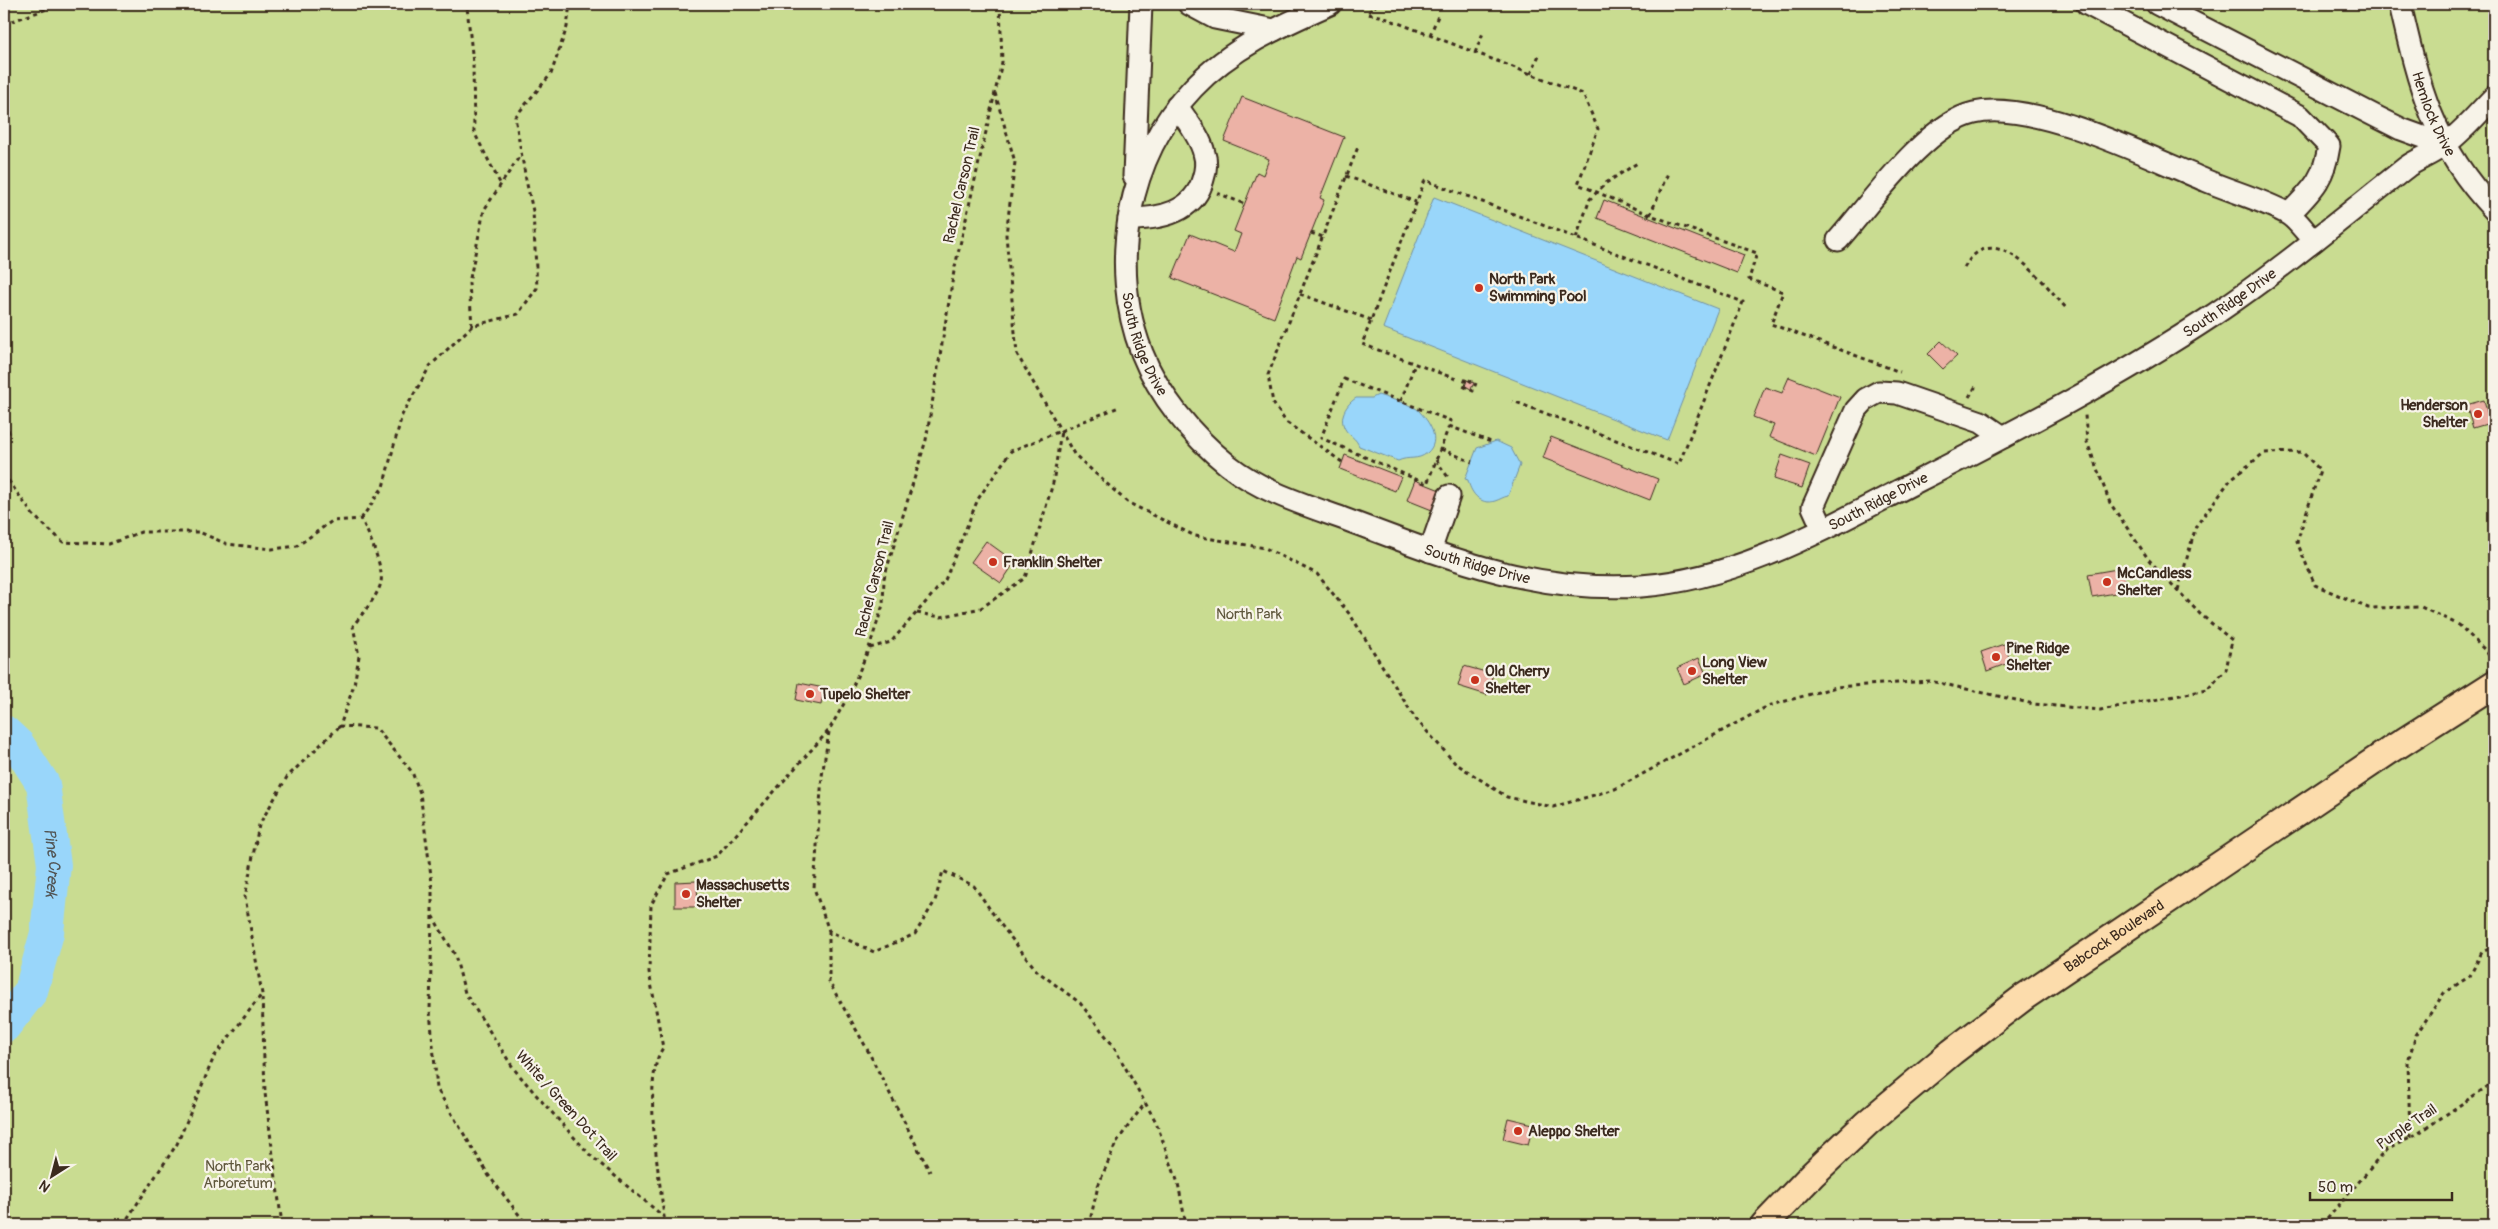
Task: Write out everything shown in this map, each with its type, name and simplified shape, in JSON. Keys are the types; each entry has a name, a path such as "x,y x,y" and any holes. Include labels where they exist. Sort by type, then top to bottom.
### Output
{"main road":[{"name":"Babcock Boulevard","path":"1764,1225 1812,1174 1867,1123 1952,1052 2024,997 2389,750 2494,684"}],"street":[{"name":"South Ridge Drive","path":"1134,194 1141,4"},
{"path":"1189,4 1215,18 1274,30"},
{"name":"South Ridge Drive","path":"1330,4 1274,30 1220,62 1177,106 1157,137 1143,164 1134,194 1125,246 1128,291 1133,321 1142,353 1159,386 1185,423 1229,466 1261,486 1430,551 1488,571 1558,584 1644,586 1714,574 1749,562 1823,529 2004,437 2101,384 2215,314 2314,241 2408,166 2445,145 2494,97"},
{"path":"2087,4 2300,116 2329,146 2326,167 2318,182 2289,214"},
{"path":"2158,4 2378,118 2401,129 2445,145"},
{"name":"Hemlock Drive","path":"2400,4 2418,76 2434,125 2469,182 2494,210"},
{"path":"1129,219 1150,219 1178,210 1187,205 1201,187 1206,171 1204,150 1177,106"},
{"path":"1838,240 1913,154 1936,133 1956,120 1974,113 1989,112 2019,114 2056,121 2289,214 2314,241"},
{"path":"1823,529 1813,507 1856,410 1866,399 1879,392 1897,393 1981,422 2004,437"},
{"path":"1430,551 1449,496"}],"path":[{"path":"4,24 61,4"},
{"path":"462,4 467,7 471,45 474,132 501,185"},
{"path":"361,519 383,487 402,415 430,366 472,326 518,314 537,288 533,210 515,117 551,74 567,28 570,4"},
{"name":"Rachel Carson Trail","path":"669,1225 664,1217 652,1100 658,1055 663,1048 649,972 651,905 668,874 717,856 829,730 850,693 869,648 884,604 884,578 926,440 954,271 1002,62 1000,4"},
{"path":"1376,4 1367,14 1380,16 1583,94 1598,129 1578,184 1650,215 1758,253 1749,279 1783,292 1771,324 1906,374"},
{"path":"1430,35 1438,16"},
{"path":"1475,52 1483,34"},
{"path":"1531,74 1539,55"},
{"path":"1342,462 1286,422 1273,402 1268,375 1358,147"},
{"path":"472,326 469,283 484,210 521,154"},
{"path":"1576,238 1590,198 1606,183 1639,162"},
{"path":"1650,215 1668,173"},
{"path":"1346,176 1416,202"},
{"path":"1456,379 1362,344 1425,180 1743,302 1679,464 1512,401"},
{"path":"1201,187 1245,204"},
{"path":"1311,233 1323,237"},
{"path":"1964,268 1969,259 1983,249 1998,248 2017,257 2068,309"},
{"path":"1300,294 1371,320"},
{"path":"1401,401 1415,364"},
{"path":"1344,379 1401,401 1451,420 1427,484 1321,438 1344,379"},
{"path":"1969,398 1976,386"},
{"path":"1960,394 1978,401"},
{"path":"869,648 891,642 946,580 978,499 1011,451 1119,407"},
{"path":"4,414 9,433 4,450"},
{"path":"1449,426 1491,442"},
{"path":"917,613 941,617 981,608 1025,578 1053,483 1061,431"},
{"path":"1441,449 1472,462"},
{"path":"2178,591 2196,526 2231,479 2264,453 2302,452 2320,470 2297,542 2315,585 2368,608 2421,606 2460,625 2486,651 2494,663"},
{"path":"4,465 8,480 33,515 64,542 109,544 141,532 199,532 227,544 272,549 297,546 332,521 361,519"},
{"path":"282,1225 265,1093 262,994 245,897 259,825 287,777 340,726 354,685 359,656 353,626 370,603 381,582 372,537 361,519"},
{"name":"White / Green Dot Trail","path":"340,726 376,728 412,772 420,793 424,821 432,883 432,915 455,955 465,993 514,1069 590,1155 664,1217"},
{"path":"829,730 822,776 814,888 829,931 829,982 866,1047 930,1172"},
{"path":"829,931 874,952 915,934 935,902 943,871 974,886 998,921 1037,970 1080,1003 1112,1044 1156,1122 1178,1183 1186,1225"},
{"path":"432,915 430,1011 437,1089 489,1176 527,1225"},
{"path":"2410,1138 2408,1061 2416,1035 2444,993 2470,976 2482,952 2494,947"},
{"path":"123,1225 177,1144 214,1057 262,994"},
{"name":"Purple Trail","path":"2322,1225 2386,1150 2410,1138 2494,1082"},
{"path":"1089,1225 1098,1186 1116,1143 1145,1103"}],"green space":[{"name":"North Park","path":"4,4 2494,4 2494,1225 4,1225"}],"water":[{"path":"1434,197 1718,309 1667,440 1383,328"},
{"path":"1378,395 1411,406 1422,414 1430,425 1434,437 1431,448 1427,453 1420,457 1398,461 1359,446 1356,440 1348,433 1343,424 1343,414 1348,405 1356,398 1372,398"},
{"path":"1496,441 1511,448 1520,465 1508,496 1489,502 1476,497 1468,480 1465,479 1477,448"}],"building":[{"path":"1242,97 1344,137 1320,198 1324,200 1301,258 1297,256 1274,318 1172,278 1190,234 1234,252 1241,234 1234,231 1257,172 1263,175 1269,159 1224,141"},
{"path":"1604,200 1744,255 1737,273 1597,218"},
{"path":"1941,341 1957,356 1943,369 1928,354"},
{"path":"1789,377 1840,397 1816,456 1769,437 1774,425 1753,417 1765,387 1782,393"},
{"path":"1467,380 1474,383 1471,389 1465,386"},
{"name":"Henderson Shelter","path":"2484,400 2490,423 2473,428 2466,405"},
{"path":"1551,437 1658,479 1650,500 1543,458"},
{"path":"1345,455 1401,477 1395,491 1340,469"},
{"path":"1782,455 1810,465 1802,488 1774,479"},
{"path":"1415,480 1445,492 1437,512 1407,500"},
{"name":"Franklin Shelter","path":"986,541 1015,562 1001,583 971,562"},
{"name":"McCandless Shelter","path":"2123,568 2127,591 2092,597 2088,574"},
{"name":"Pine Ridge Shelter","path":"2004,644 2011,662 1987,671 1981,652"},
{"name":"Long View Shelter","path":"1699,658 1706,674 1684,684 1677,668"},
{"name":"Old Cherry Shelter","path":"1464,666 1493,674 1487,695 1458,686"},
{"name":"Tupelo Shelter","path":"799,683 824,688 821,705 796,700"},
{"name":"Massachusetts Shelter","path":"697,881 698,907 675,907 675,882"},
{"name":"Aleppo Shelter","path":"1508,1118 1533,1124 1528,1145 1503,1139"}],"waterway":[{"name":"Pine Creek","path":"4,732 18,745 43,784 54,865 47,933 31,991 4,1026"}],"place":[{"name":"North Park Swimming Pool","path":"1479,288"},
{"name":"Henderson Shelter","path":"2478,414"},
{"name":"Franklin Shelter","path":"993,562"},
{"name":"McCandless Shelter","path":"2107,582"},
{"name":"Pine Ridge Shelter","path":"1996,657"},
{"name":"Long View Shelter","path":"1692,671"},
{"name":"Old Cherry Shelter","path":"1475,680"},
{"name":"Tupelo Shelter","path":"810,694"},
{"name":"Massachusetts Shelter","path":"686,894"},
{"name":"Aleppo Shelter","path":"1518,1131"}],"park label":[{"name":"North Park Arboretum","path":"238,1174"}]}
